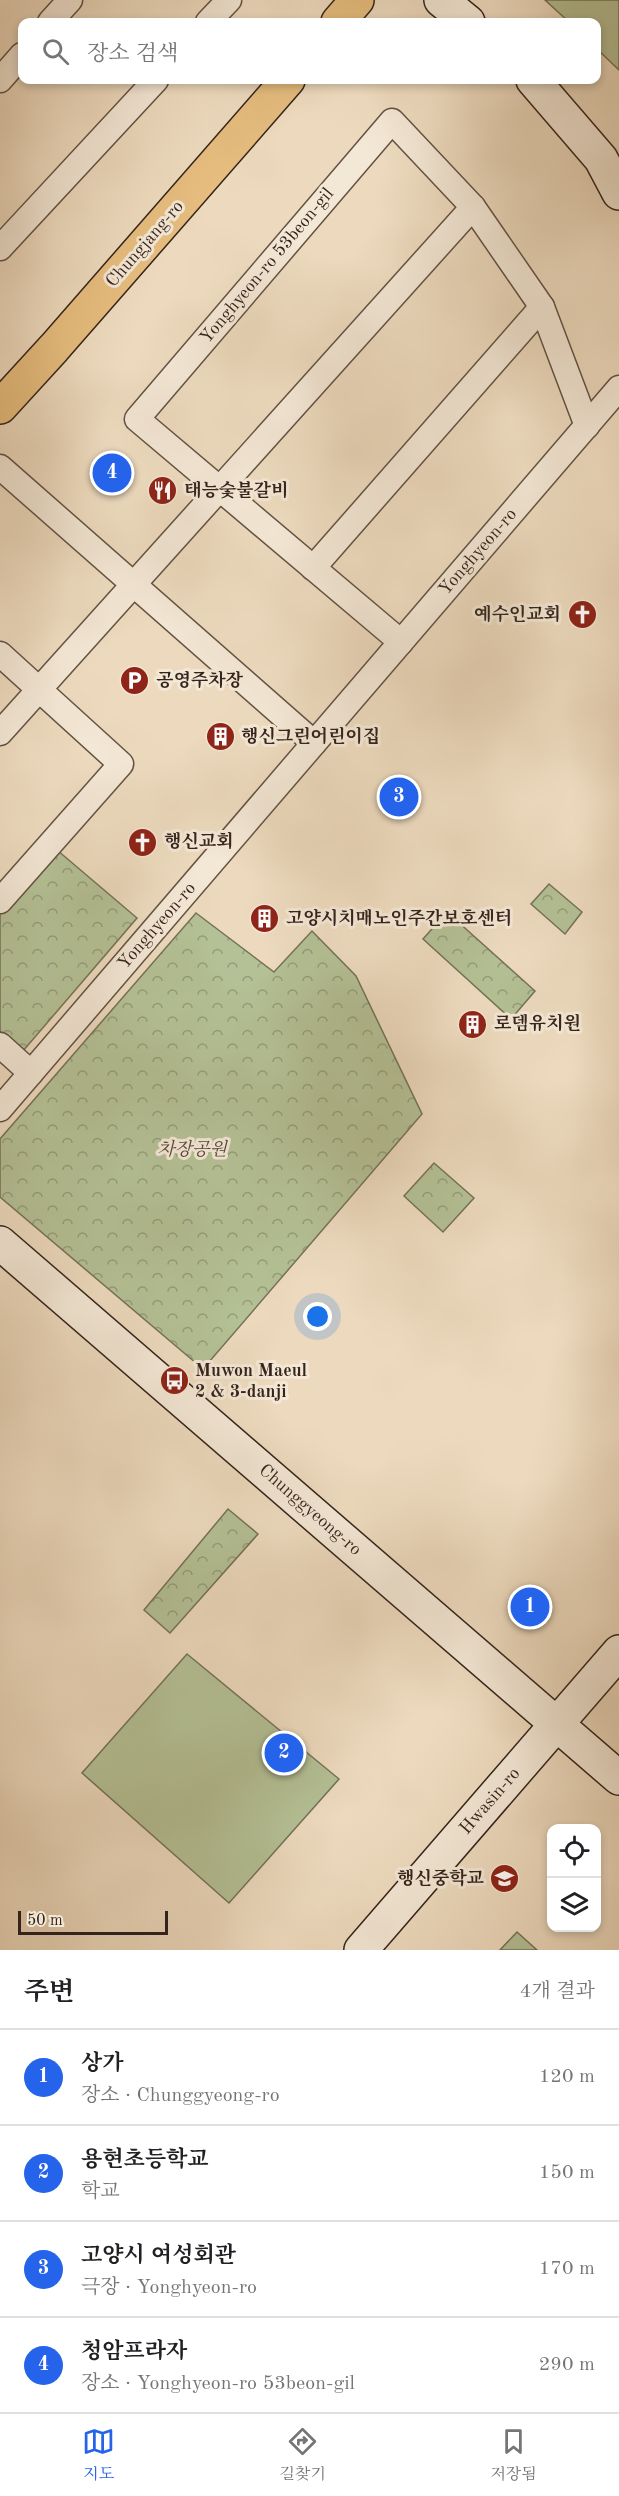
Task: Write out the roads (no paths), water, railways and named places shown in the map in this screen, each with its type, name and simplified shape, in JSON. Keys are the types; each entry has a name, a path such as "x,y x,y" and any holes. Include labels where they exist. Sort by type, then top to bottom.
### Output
{"main road":[{"path":"341,18 357,0"},
{"path":"441,0 463,18"},
{"name":"Chungjang-ro","path":"0,407 285,84"},
{"path":"536,84 601,159 619,193"},
{"name":"Chunggyeong-ro","path":"0,1242 619,1778"},
{"name":"Hwasin-ro","path":"362,1950 619,1652"}],"street":[{"path":"54,18 70,0"},
{"path":"212,18 229,0"},
{"path":"0,80 18,60"},
{"path":"0,248 152,84"},
{"name":"Yonghyeon-ro 53beon-gil","path":"401,642 137,419 392,121 473,207 542,307 587,426"},
{"path":"0,733 473,207"},
{"path":"314,568 542,307"},
{"name":"Yonghyeon-ro","path":"0,1109 619,388"},
{"path":"0,467 314,743"},
{"path":"0,654 122,764 0,901"},
{"path":"0,1045 31,1073"}],"place":[{"name":"청암프라자","path":"112,473"},
{"name":"태능숯불갈비","path":"163,491"},
{"name":"예수인교회","path":"582,615"},
{"name":"공영주차장","path":"135,681"},
{"name":"행신그린어린이집","path":"220,737"},
{"name":"고양시 여성회관","path":"399,797"},
{"name":"행신교회","path":"143,842"},
{"name":"고양시치매노인주간보호센터","path":"265,919"},
{"name":"로뎀유치원","path":"473,1024"},
{"name":"Muwon Maeul 2 & 3-danji","path":"174,1381"},
{"name":"상가","path":"530,1607"},
{"name":"용현초등학교","path":"284,1753"},
{"name":"행신중학교","path":"505,1879"}],"park label":[{"name":"차장공원","path":"192,1150"}]}
